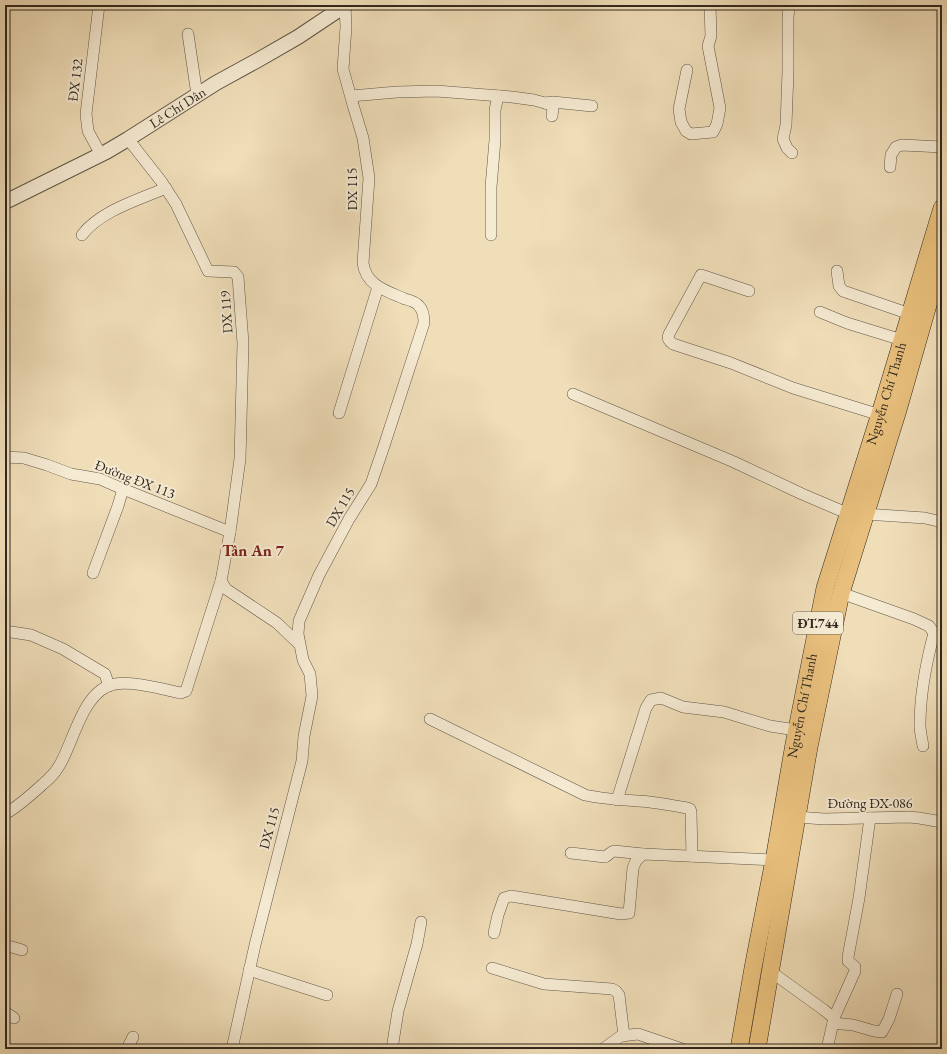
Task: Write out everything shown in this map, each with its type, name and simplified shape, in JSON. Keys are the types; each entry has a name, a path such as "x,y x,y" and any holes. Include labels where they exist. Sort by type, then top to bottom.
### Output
{"main road":[{"name":"Nguyễn Chí Thanh","path":"857,514 880,415 942,209"},
{"name":"Nguyễn Chí Thanh","path":"739,1049 752,968 774,860 796,730 833,591 857,514 898,410 942,256"},
{"name":"Nguyễn Chí Thanh","path":"757,1049 810,747 833,591"},
{"path":"752,968 770,971"}],"street":[{"name":"ĐX 132","path":"99,5 86,114 88,131 101,154"},
{"name":"Lê Chí Dân","path":"5,202 128,139 216,83 272,52 345,5"},
{"name":"DX 115","path":"232,1049 249,970 302,762 304,736 312,696 310,674 303,660 299,644 299,621 319,575 349,519 371,484 424,323 424,315 419,306 412,301 378,287 372,282 364,271 363,263 369,178 363,138 343,69 346,27 345,5"},
{"path":"687,70 679,109 681,122 686,131 691,134 713,132 717,124 720,108 708,46 711,36 710,5"},
{"path":"789,5 786,125 783,139 787,148 792,153"},
{"path":"188,34 197,95"},
{"path":"351,96 397,92 436,92 498,96 534,100 551,105 553,108 552,116"},
{"path":"491,235 495,110 498,96"},
{"path":"545,103 552,102 592,106"},
{"name":"DX 119","path":"128,139 166,188 176,204 208,272 234,272 238,277 243,343 240,459 230,532"},
{"path":"890,166 891,155 896,147 902,145 942,147"},
{"path":"82,235 100,218 118,208 166,188"},
{"path":"837,271 839,286 843,291 910,314"},
{"path":"749,291 701,275 669,334 669,341 673,344 731,363 793,388 880,415"},
{"path":"339,413 378,287"},
{"path":"820,312 847,323 902,340"},
{"path":"573,394 734,462 802,494 857,514 926,518 942,522"},
{"name":"Đường ĐX 113","path":"5,457 24,458 71,474 100,479 230,532"},
{"path":"93,573 123,489"},
{"path":"5,814 16,808 59,767 76,728 92,698 104,688 115,684 132,683 181,693 186,690 221,581 230,532"},
{"path":"221,581 226,589 277,623 299,644"},
{"path":"833,591 914,619 929,626 938,634 929,654 923,683 920,726 923,746"},
{"path":"5,631 31,635 63,649 105,674 109,686"},
{"path":"618,800 646,708 651,700 661,698 683,707 724,712 770,726 796,730"},
{"path":"430,719 576,791 593,797 660,803 690,809 692,856"},
{"name":"Đường ĐX-086","path":"797,817 824,819 908,817 942,822"},
{"path":"827,1049 834,1020 855,972 855,967 848,961 848,957 859,898 870,818"},
{"path":"571,853 605,857 608,856 611,851 614,851 643,854 774,860"},
{"path":"494,933 504,898 511,896 621,914 629,913 633,868 636,861 643,854"},
{"path":"392,1049 398,1012 414,956 421,922"},
{"path":"5,945 22,950"},
{"path":"492,968 544,984 616,991 618,995 624,1036"},
{"path":"249,970 327,995"},
{"path":"770,971 834,1020 874,1031 882,1032 889,1019 897,994"},
{"path":"603,1049 621,1036 638,1034 682,1049"},
{"path":"127,1049 134,1037"}],"district":[{"name":"Tân An 7","path":"253,550"}]}
